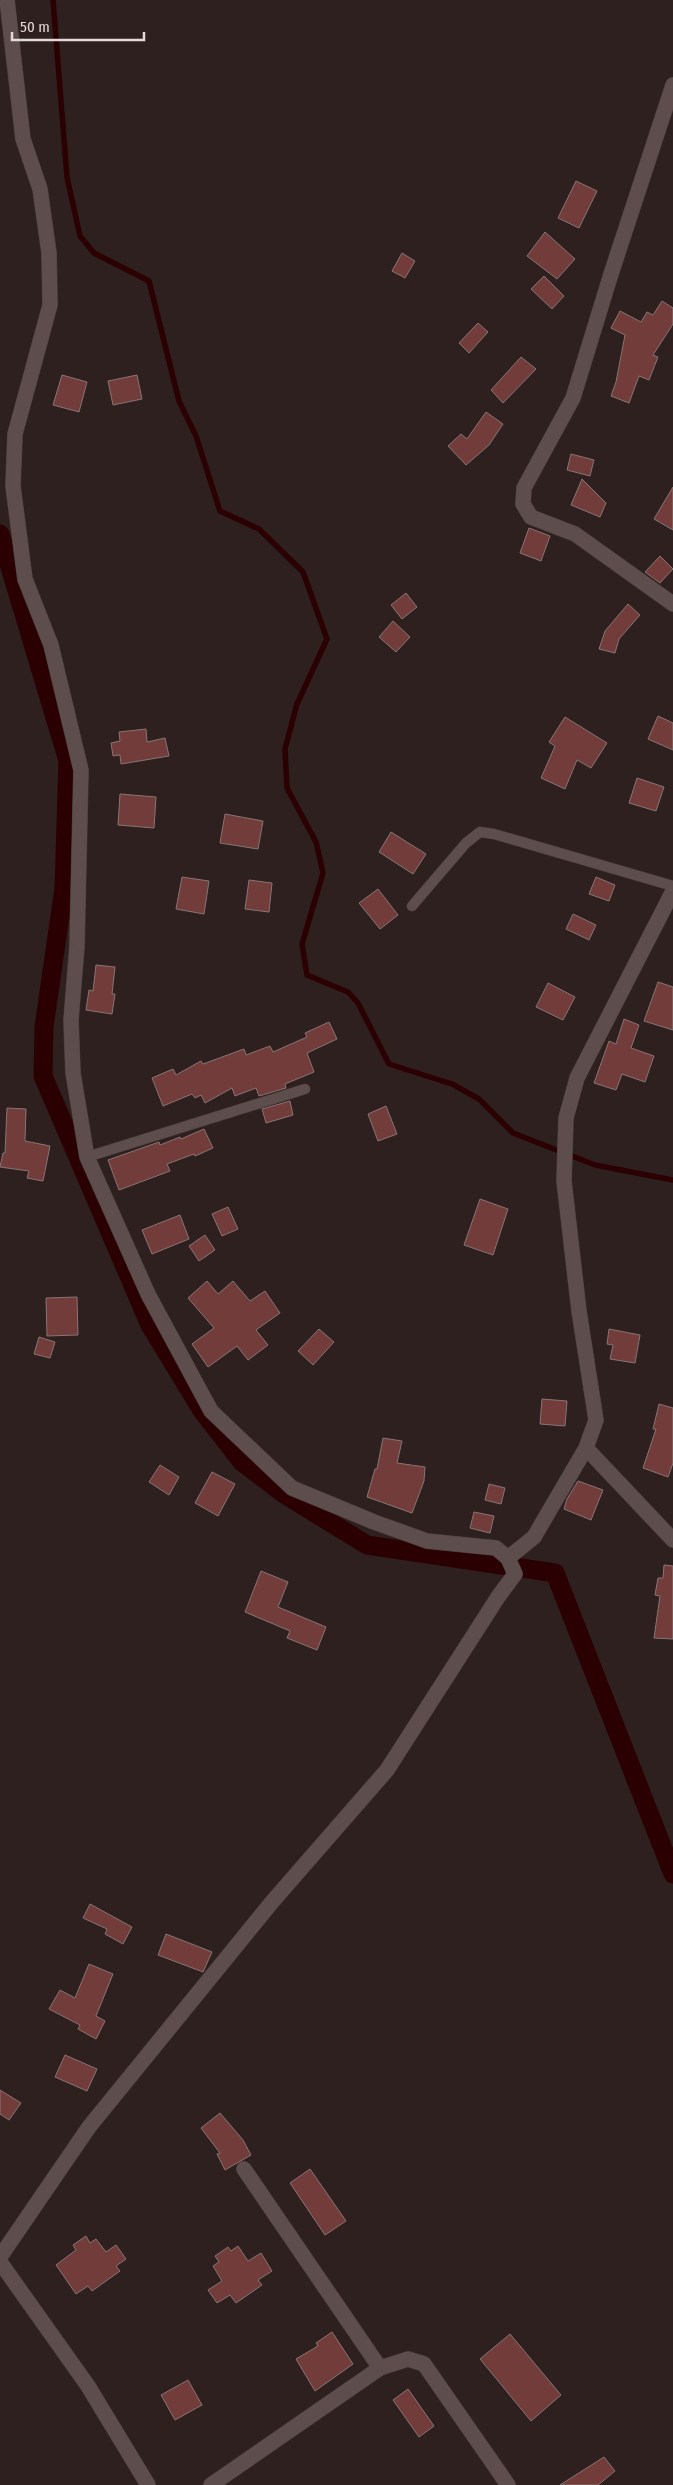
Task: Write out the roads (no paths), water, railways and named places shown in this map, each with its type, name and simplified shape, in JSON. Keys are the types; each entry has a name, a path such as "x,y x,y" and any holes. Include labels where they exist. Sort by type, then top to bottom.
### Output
{"street":[{"path":"0,2257 89,2127 272,1902 387,1770 515,1574 508,1558 496,1548 427,1540 292,1488 212,1411 148,1294 87,1157 73,1073 71,1020 77,946 82,770 51,645 25,580 13,486 15,434 50,305 49,253 40,189 23,139 7,0"},
{"path":"673,85 611,274 573,398 524,488 523,504 531,517 575,534 673,604"},
{"path":"508,1558 534,1537 586,1448 596,1420 579,1311 564,1181 566,1118 577,1078 673,891"},
{"path":"586,1448 673,1540"},
{"path":"244,2169 380,2368"},
{"path":"0,2262 88,2386 148,2485"},
{"path":"211,2485 380,2368 408,2359 424,2364 508,2485"}],"lane":[{"path":"412,906 466,844 480,832 494,834 673,886"},
{"path":"87,1157 305,1088"}],"waterway":[{"path":"53,0 67,177 80,236 94,253 149,281 179,401 196,436 220,511 259,529 303,572 327,639 297,704 285,749 287,788 316,842 323,873 302,944 307,975 348,992 358,1003 389,1064 452,1084 479,1099 513,1133 595,1165 673,1180"},
{"path":"0,534 68,761 64,888 44,1027 43,1076 150,1325 203,1412 242,1462 284,1494 367,1545 555,1573 673,1874"}]}
